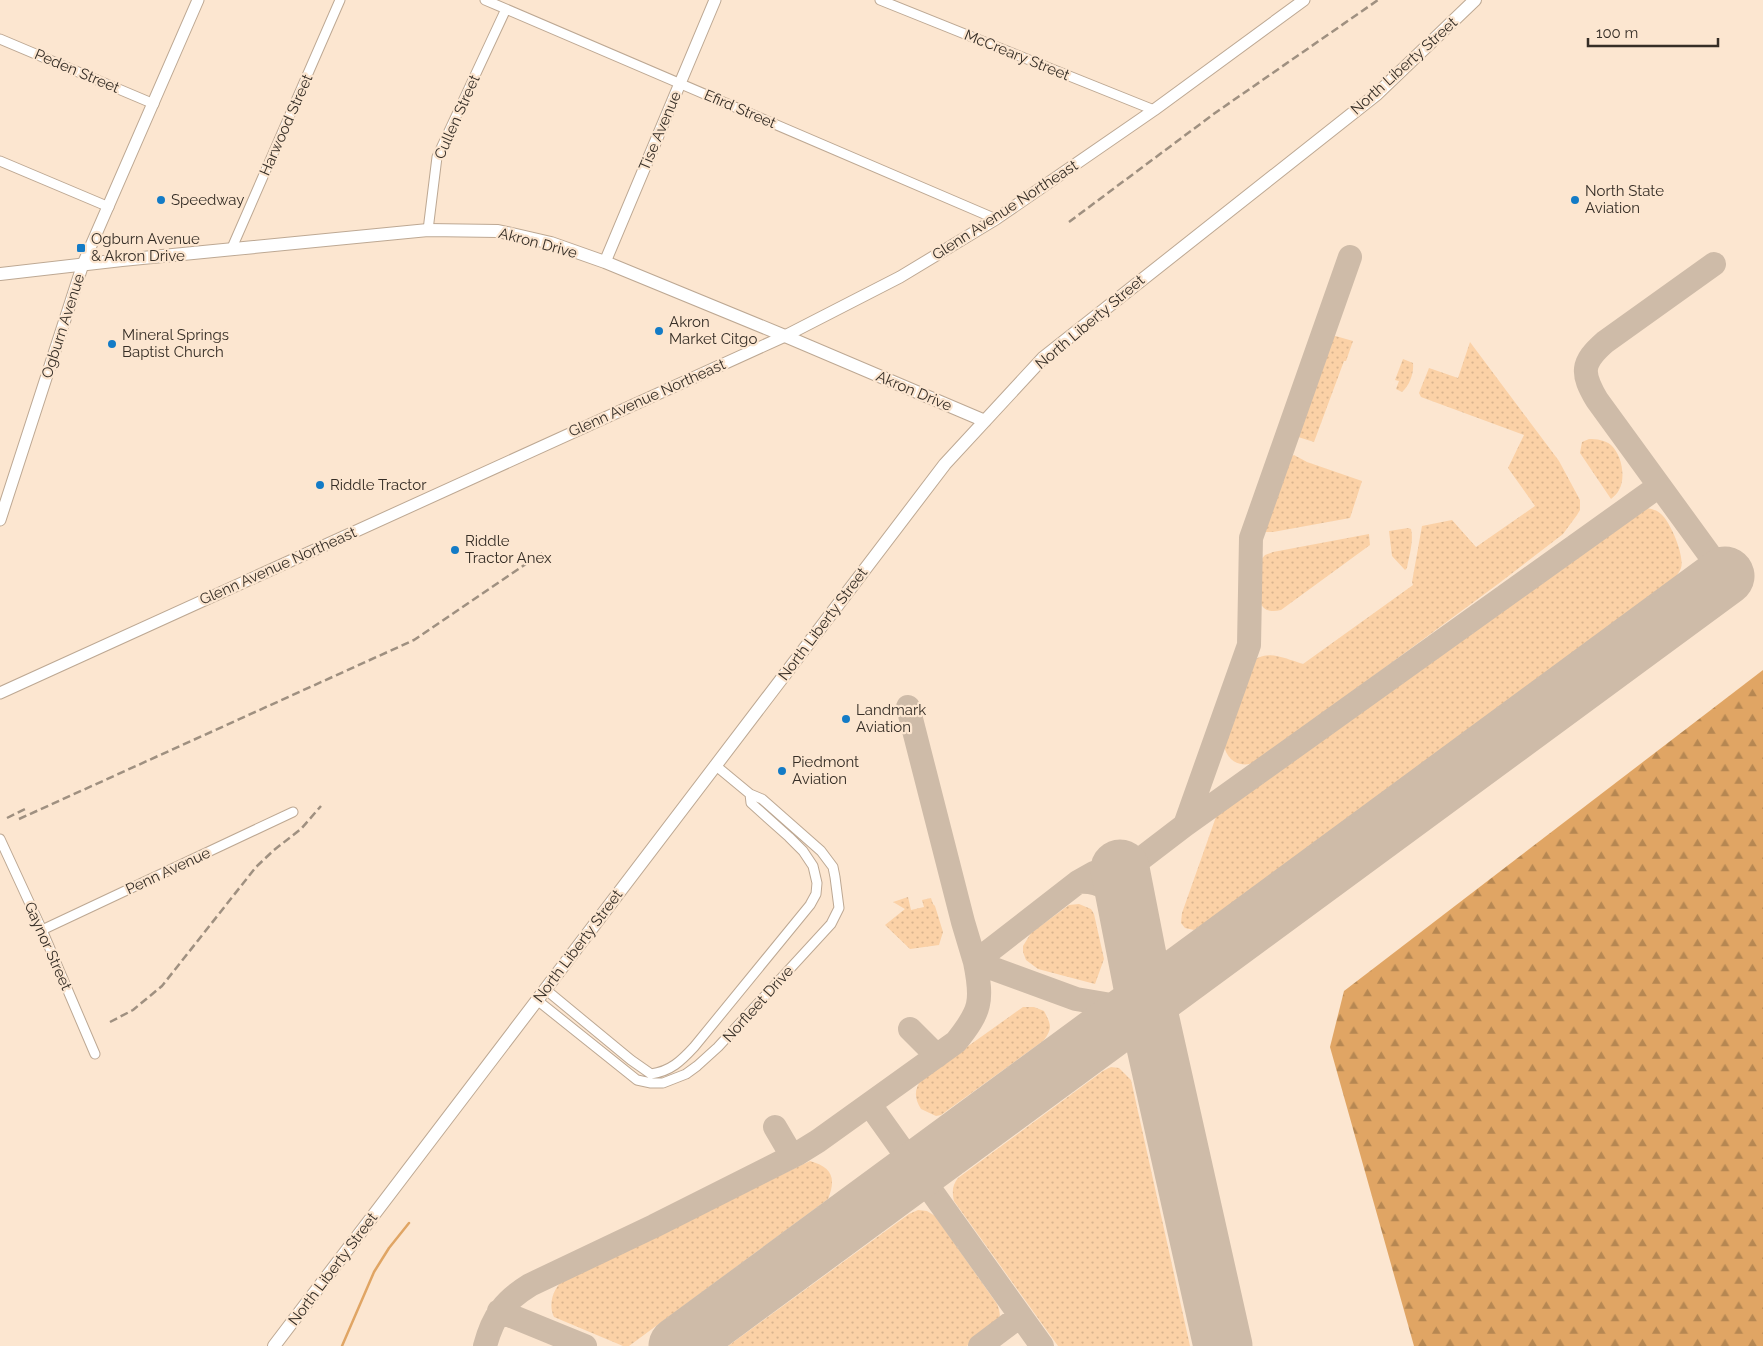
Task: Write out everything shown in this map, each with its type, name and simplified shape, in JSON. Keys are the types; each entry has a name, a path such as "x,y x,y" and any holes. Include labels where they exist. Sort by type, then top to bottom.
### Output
{"main road":[{"name":"North Liberty Street","path":"274,1346 945,464 1044,358 1376,94 1475,0"},
{"name":"Akron Drive","path":"0,274 428,230 498,230 551,243 605,262 984,421"}],"street":[{"name":"Ogburn Avenue","path":"0,520 83,264 198,0"},
{"name":"Harwood Street","path":"231,250 340,0"},
{"name":"Efird Street","path":"485,0 996,218"},
{"name":"Tise Avenue","path":"605,262 714,0"},
{"name":"McCreary Street","path":"880,0 1154,110"},
{"name":"Glenn Avenue Northeast","path":"0,693 785,336 900,277 996,218 1154,110 1304,0"},
{"name":"Cullen Street","path":"428,230 438,157 506,9"},
{"name":"Peden Street","path":"0,39 154,104"},
{"path":"0,161 109,206"},
{"name":"Norfleet Drive","path":"537,1000 633,1077 640,1081 663,1083 686,1074 718,1047 831,924 839,908 835,877 832,867 821,851 762,799 750,794 715,765"},
{"name":"Norfleet Drive","path":"545,989 651,1074 662,1072 678,1063 694,1047 814,900 817,883 813,866 803,851 751,803 750,794"},
{"name":"Penn Avenue","path":"42,930 293,812"},
{"name":"Gaynor Street","path":"0,839 42,930 95,1054"},
{"path":"577,1032 585,1022"},
{"path":"633,1077 640,1067"}],"shaded area":[{"path":"1332,335 1353,341 1314,442 1295,436"},
{"path":"1470,342 1559,461 1580,500 1580,510 1563,534 1260,760 1245,764 1233,761 1225,750 1224,735 1248,666 1254,660 1267,655 1303,664 1413,585 1422,526 1452,520 1476,547 1535,506 1508,468 1524,435 1421,397 1419,393 1429,368 1458,378"},
{"path":"1403,359 1413,363 1413,367 1409,382 1402,392 1396,389 1399,381 1395,380"},
{"path":"1589,439 1609,443 1615,449 1620,460 1622,467 1621,485 1611,499 1580,453 1582,442"},
{"path":"1294,455 1307,462 1362,481 1350,518 1273,532 1265,532 1262,529 1287,459"},
{"path":"1646,508 1658,512 1665,518 1676,539 1682,563 1681,569 1675,578 1215,916 1194,930 1185,928 1181,923 1182,913 1217,814 1626,517"},
{"path":"1411,529 1412,543 1405,570 1392,556 1389,531"},
{"path":"1369,534 1370,545 1281,610 1271,611 1264,608 1260,603 1258,587 1260,561 1265,555"},
{"path":"908,897 911,910 924,907 922,900 931,898 943,932 939,945 910,949 885,925 905,909 893,902"},
{"path":"1079,904 1091,909 1094,914 1104,959 1095,984 1038,969 1026,960 1023,952 1023,946 1031,933 1069,905"},
{"path":"1023,1007 1034,1007 1044,1011 1050,1030 1043,1041 941,1115 936,1116 921,1109 916,1094 917,1086 922,1079"},
{"path":"1111,1067 1119,1068 1131,1080 1190,1346 1058,1346 954,1201 953,1189 958,1178"},
{"path":"810,1161 823,1166 830,1174 832,1185 828,1199 629,1346 623,1346 554,1317 551,1306 553,1294 567,1277"},
{"path":"918,1210 927,1211 935,1216 997,1304 1000,1314 999,1320 984,1334 967,1346 728,1346 909,1214"}],"green space":[{"path":"1763,670 1763,1346 1414,1346 1330,1047 1344,991"}],"waterway":[{"path":"342,1346 374,1272 389,1248 409,1223"}],"taxiway":[{"path":"1185,825 1249,645 1251,538 1350,257"},
{"path":"1714,264 1605,342 1591,356 1586,369 1586,375 1597,400 1725,576"},
{"path":"485,1346 492,1326 506,1303 530,1285 654,1226 797,1154 956,1042 971,1022 978,1005 979,987 975,962 1078,882 1094,873 1134,864 1185,825 1659,486"},
{"path":"908,707 975,962 1076,999 1117,1006 1146,1002"},
{"path":"1078,882 1101,885 1112,893 1128,911"},
{"path":"1099,1007 1125,1018 1143,1038 1163,1073"},
{"path":"910,1029 937,1056"},
{"path":"870,1105 1042,1346"},
{"path":"775,1127 792,1156"},
{"path":"499,1311 585,1346"},
{"path":"980,1346 1020,1316"}],"runway":[{"path":"678,1346 1725,576"},
{"path":"1120,869 1146,1002 1223,1346"}],"railway":[{"path":"1069,222 1215,113 1378,0"},
{"path":"19,819 414,640 542,553"},
{"path":"110,1022 133,1010 162,986 256,867 301,829 321,806"},
{"path":"7,818 25,809"}],"place":[{"name":"Speedway","path":"161,200"},
{"name":"North State Aviation","path":"1575,200"},
{"name":"Ogburn Avenue & Akron Drive","path":"81,248"},
{"name":"Akron Market Citgo","path":"659,331"},
{"name":"Mineral Springs Baptist Church","path":"112,344"},
{"name":"Riddle Tractor","path":"320,485"},
{"name":"Riddle Tractor Anex","path":"455,550"},
{"name":"Landmark Aviation","path":"846,719"},
{"name":"Piedmont Aviation","path":"782,771"}]}
